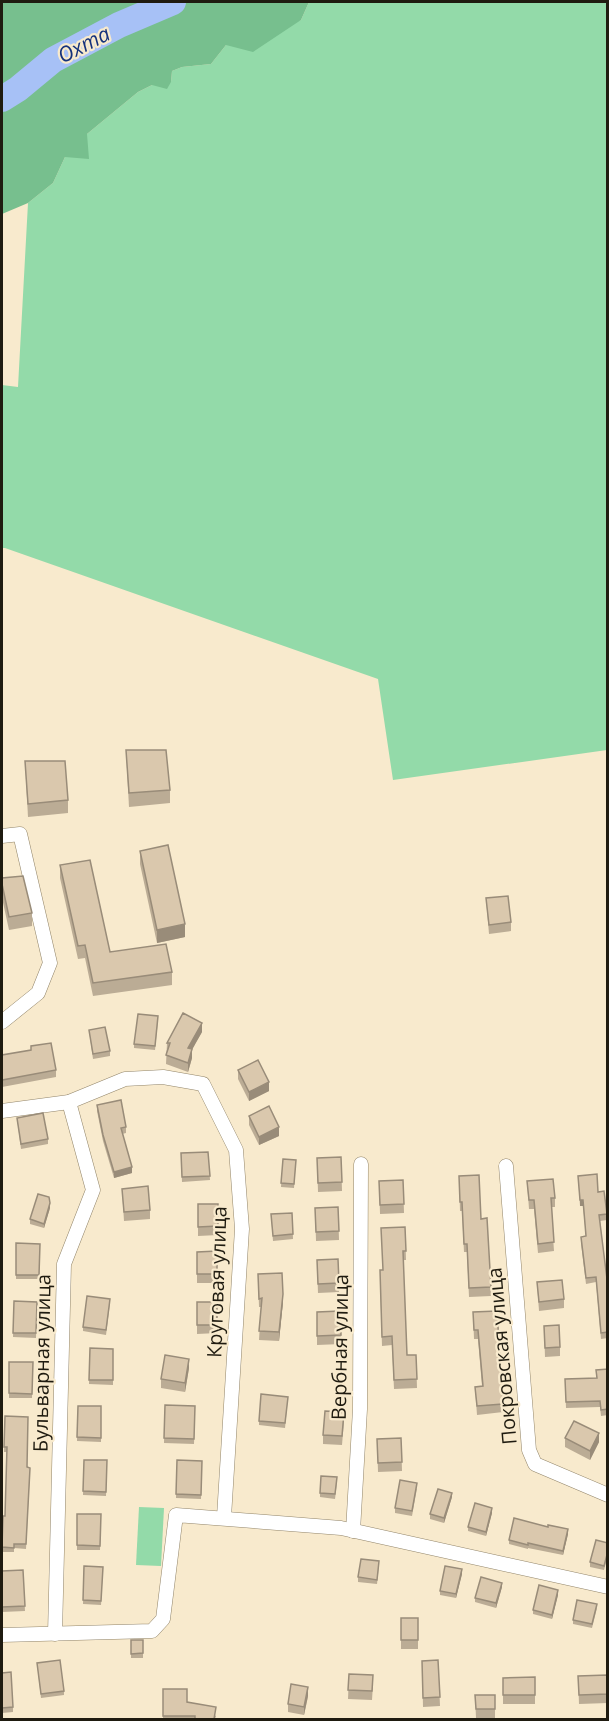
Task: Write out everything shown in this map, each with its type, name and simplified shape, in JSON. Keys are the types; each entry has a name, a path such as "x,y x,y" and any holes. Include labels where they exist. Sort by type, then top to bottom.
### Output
{"street":[{"path":"2,836 20,834 50,963 38,993 2,1022"},
{"name":"Круговая улица","path":"2,1111 69,1102 124,1079 163,1077 203,1084 236,1150 242,1228 224,1517"},
{"name":"Бульварная улица","path":"55,1634 64,1264 93,1190 69,1102"},
{"name":"Вербная улица","path":"353,1531 360,1409 362,1164"},
{"name":"Покровская улица","path":"506,1166 529,1450 535,1464 608,1495"},
{"path":"2,1635 152,1631 163,1619 176,1515 341,1528 608,1587"}],"green space":[{"path":"2,2 309,2 301,20 253,52 226,45 211,64 182,67 172,71 171,82 167,89 152,85 138,92 87,134 89,159 65,157 53,183 28,203 2,214"},
{"path":"309,2 607,2 607,750 393,780 378,679 2,548 2,385 18,387 28,203 53,183 65,157 87,134 138,92 152,85 171,82 172,71 182,67 211,64 226,45 301,20"},
{"path":"139,1507 164,1508 161,1566 136,1565"}],"building":[{"path":"126,750 166,750 170,790 129,793"},
{"path":"25,761 65,761 68,800 28,804"},
{"path":"168,845 185,924 157,930 140,851"},
{"path":"90,860 110,952 166,944 172,972 93,983 85,945 78,946 60,865"},
{"path":"23,876 32,913 9,917 2,878"},
{"path":"508,896 511,922 489,925 486,898"},
{"path":"183,1013 202,1023 188,1048 192,1049 188,1063 166,1055 170,1043 167,1043"},
{"path":"138,1014 158,1016 155,1046 134,1044"},
{"path":"105,1027 110,1051 93,1054 89,1030"},
{"path":"51,1043 56,1070 2,1080 2,1055 31,1050 31,1046"},
{"path":"258,1060 269,1082 249,1092 238,1070"},
{"path":"121,1100 126,1127 121,1128 132,1167 114,1172 97,1105"},
{"path":"269,1106 279,1127 259,1137 249,1116"},
{"path":"43,1113 48,1139 21,1144 17,1118"},
{"path":"208,1152 210,1176 182,1177 181,1153"},
{"path":"341,1157 342,1182 318,1183 317,1158"},
{"path":"283,1159 296,1160 294,1184 281,1183"},
{"path":"597,1174 598,1192 604,1191 607,1214 599,1215 608,1287 608,1332 601,1333 596,1277 586,1278 581,1237 586,1236 578,1176"},
{"path":"479,1175 481,1219 487,1218 491,1287 469,1288 467,1244 464,1244 459,1176"},
{"path":"553,1179 555,1198 551,1198 554,1242 538,1244 534,1200 529,1200 527,1181"},
{"path":"403,1180 404,1204 380,1205 379,1181"},
{"path":"148,1186 150,1210 124,1212 122,1189"},
{"path":"38,1194 49,1197 50,1203 44,1224 30,1219"},
{"path":"198,1204 218,1204 218,1226 198,1227"},
{"path":"338,1207 339,1231 316,1232 315,1208"},
{"path":"292,1213 293,1234 273,1236 271,1214"},
{"path":"405,1227 406,1251 403,1251 407,1355 416,1355 417,1379 394,1380 392,1336 382,1337 381,1228"},
{"path":"16,1243 40,1244 39,1275 16,1275"},
{"path":"217,1251 217,1274 197,1274 197,1252"},
{"path":"338,1259 339,1283 318,1284 317,1260"},
{"path":"282,1273 283,1294 279,1332 259,1331 262,1298 259,1299 258,1274"},
{"path":"562,1280 564,1299 539,1302 537,1282"},
{"path":"87,1296 110,1299 106,1330 83,1327"},
{"path":"14,1301 37,1302 36,1333 13,1333"},
{"path":"197,1302 217,1302 217,1325 197,1325"},
{"path":"340,1311 341,1335 317,1336 317,1312"},
{"path":"497,1311 503,1404 477,1406 475,1387 483,1386 478,1330 474,1330 473,1312"},
{"path":"559,1325 560,1347 545,1348 544,1326"},
{"path":"90,1348 113,1349 113,1380 89,1380"},
{"path":"165,1355 189,1359 185,1383 161,1379"},
{"path":"9,1362 33,1362 32,1394 9,1393"},
{"path":"608,1369 608,1409 601,1410 600,1401 566,1402 565,1379 597,1378 596,1370"},
{"path":"261,1394 288,1397 285,1423 259,1421"},
{"path":"165,1405 195,1406 194,1439 164,1438"},
{"path":"78,1406 101,1406 101,1438 77,1437"},
{"path":"325,1411 344,1412 342,1436 323,1435"},
{"path":"5,1416 28,1417 27,1467 30,1468 26,1544 14,1544 14,1548 2,1547 7,1447 4,1447"},
{"path":"574,1421 599,1433 590,1451 565,1438"},
{"path":"401,1438 402,1462 378,1463 377,1439"},
{"path":"84,1460 107,1460 106,1492 83,1491"},
{"path":"177,1460 202,1461 201,1495 176,1494"},
{"path":"321,1476 337,1477 335,1494 320,1493"},
{"path":"400,1480 417,1483 412,1511 395,1508"},
{"path":"438,1489 452,1493 444,1518 430,1514"},
{"path":"475,1503 492,1508 486,1532 468,1527"},
{"path":"77,1514 101,1514 100,1546 77,1545"},
{"path":"514,1518 548,1527 548,1525 568,1529 563,1551 509,1540"},
{"path":"596,1540 608,1543 604,1566 590,1562"},
{"path":"361,1559 379,1561 377,1580 358,1577"},
{"path":"84,1566 103,1567 101,1601 83,1600"},
{"path":"445,1566 462,1569 456,1594 440,1591"},
{"path":"23,1570 25,1606 2,1607 2,1571"},
{"path":"481,1577 502,1583 496,1603 475,1598"},
{"path":"539,1585 558,1590 552,1615 533,1610"},
{"path":"577,1600 597,1604 592,1624 573,1620"},
{"path":"401,1618 418,1618 418,1640 401,1640"},
{"path":"131,1640 143,1640 143,1653 131,1654"},
{"path":"60,1660 64,1691 41,1694 37,1663"},
{"path":"438,1660 440,1697 423,1698 422,1661"},
{"path":"11,1672 13,1707 2,1708 2,1673"},
{"path":"349,1674 373,1675 372,1691 348,1690"},
{"path":"607,1675 608,1694 579,1695 578,1676"},
{"path":"535,1677 535,1695 503,1695 503,1678"},
{"path":"291,1684 308,1687 304,1707 288,1704"},
{"path":"163,1689 187,1689 187,1702 216,1707 214,1719 195,1719 195,1716 163,1716"},
{"path":"475,1695 495,1695 495,1709 476,1709"}],"waterway":[{"name":"Охта","path":"2,99 53,60 119,25 173,2"}]}
